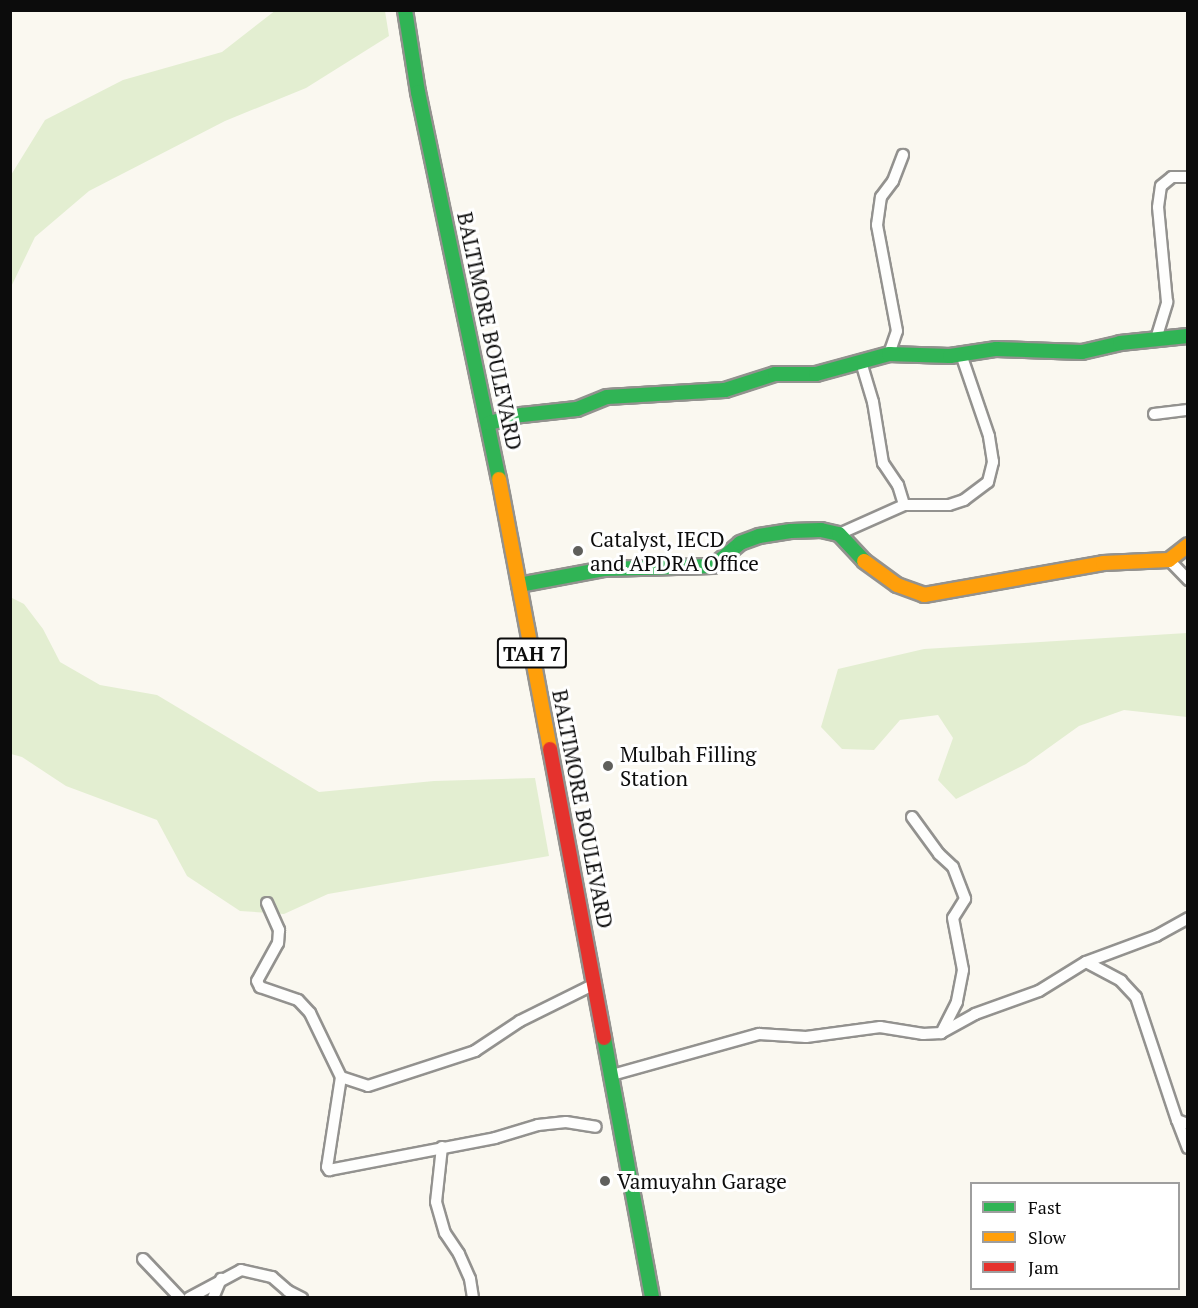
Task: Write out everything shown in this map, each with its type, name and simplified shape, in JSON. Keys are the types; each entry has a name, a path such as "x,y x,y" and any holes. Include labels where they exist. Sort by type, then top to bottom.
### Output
{"main road":[{"name":"BALTIMORE BOULEVARD","path":"405,10 418,92 489,423 652,1298"},
{"path":"489,423 522,415 577,409 607,397 726,390 775,375 816,374 890,354 961,354 996,349 1082,352 1120,343 1188,336"},
{"path":"519,585 604,569 713,566 740,543 759,536 821,530 839,534 855,554 873,569 897,585 924,595 1103,563 1169,560 1188,545"}],"street":[{"path":"890,354 897,331 877,225 881,197 893,181 903,155"},
{"path":"1156,339 1167,302 1158,207 1161,186 1172,177 1188,177"},
{"path":"839,534 904,505 949,505 964,500 987,482 993,462 989,436 961,354"},
{"path":"861,362 873,402 883,463 898,485 904,505"},
{"path":"1154,414 1188,410"},
{"path":"1169,560 1188,580"},
{"path":"912,817 939,854 953,867 965,899 953,918 963,970 957,1002 941,1033"},
{"path":"267,903 279,930 278,943 257,981 260,987 298,1000 310,1013 341,1077 327,1167 329,1170 495,1138 538,1125 566,1122 597,1127"},
{"path":"612,1075 759,1034 806,1037 880,1027 923,1034 941,1033 975,1014 1039,991 1086,962 1156,936 1188,918"},
{"path":"1086,962 1121,981 1136,996 1182,1122 1188,1148"},
{"path":"341,1077 368,1086 475,1052 520,1021 595,984"},
{"path":"442,1147 436,1202 445,1233 459,1254 470,1278 473,1298"},
{"path":"143,1259 179,1296"},
{"path":"189,1298 241,1270 272,1277 288,1291 302,1298"},
{"path":"213,1298 221,1279"}],"green space":[{"path":"276,10 385,11 389,36 306,88 225,121 89,191 35,237 11,287 11,175 45,120 123,80 222,52"},
{"path":"10,597 24,604 43,629 60,662 100,685 157,695 319,792 434,781 535,778 549,856 328,894 284,914 240,911 187,876 157,820 66,786 22,757 11,754"},
{"path":"1187,633 1187,717 1124,710 1079,726 1026,764 956,799 938,780 953,738 938,715 900,720 874,750 842,749 821,727 838,669 924,649"}],"traffic: fast":[{"path":"405,10 418,92 499,479"},
{"path":"489,423 522,415 577,409 607,397 725,390 775,374 816,374 889,354 950,356 996,349 1082,352 1120,343 1188,336"},
{"path":"519,585 604,569 713,566 740,543 759,536 791,531 821,530 839,534 864,561"},
{"path":"604,1038 652,1298"}],"traffic: slow":[{"path":"499,479 550,749"},
{"path":"864,561 897,585 924,595 1103,563 1169,560 1188,545"}],"traffic: jam":[{"path":"550,749 604,1038"}],"place":[{"name":"Catalyst, IECD and APDRA Office","path":"578,551"},
{"name":"Mulbah Filling Station","path":"608,766"},
{"name":"Vamuyahn Garage","path":"605,1181"}]}
